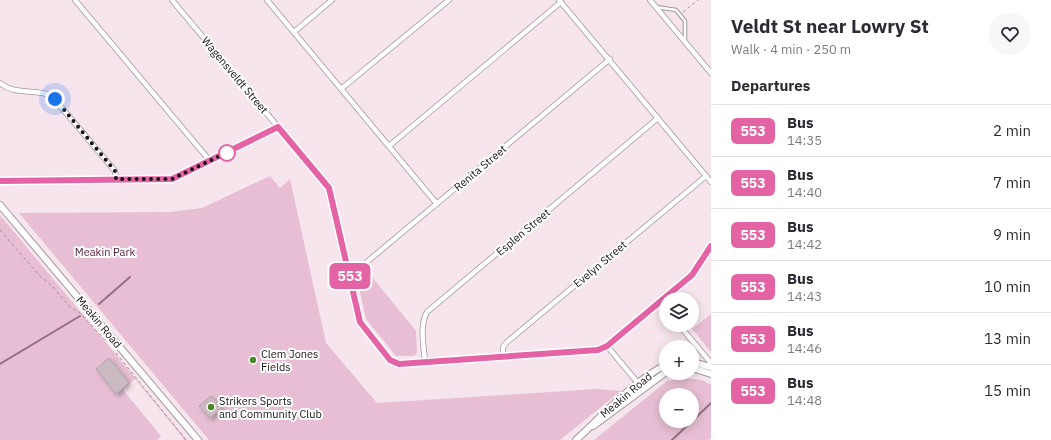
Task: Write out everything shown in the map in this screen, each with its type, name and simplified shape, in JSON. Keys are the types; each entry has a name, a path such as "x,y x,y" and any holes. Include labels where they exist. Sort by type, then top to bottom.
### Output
{"street":[{"path":"75,0 210,161"},
{"name":"Wagensveldt Street","path":"172,0 329,188 362,326 390,360 399,364 595,351 607,346 659,302"},
{"path":"267,0 437,204"},
{"path":"294,32 332,0"},
{"path":"341,89 448,0"},
{"path":"650,0 711,73"},
{"path":"389,146 560,1 610,59 711,182"},
{"name":"Renita Street","path":"350,276 610,59"},
{"path":"0,83 12,90 45,93 51,95 115,171 116,179"},
{"name":"Esplen Street","path":"425,362 422,325 423,318 427,312 658,118"},
{"path":"0,181 172,179 278,127"},
{"name":"Evelyn Street","path":"503,357 503,347 508,342 706,176"},
{"name":"Meakin Road","path":"0,205 195,439"},
{"name":"Wagensveldt Street","path":"671,292 692,275 711,246"},
{"path":"685,332 711,363"},
{"path":"607,346 640,386"},
{"path":"699,364 711,367"},
{"name":"Meakin Road","path":"576,440 640,386 652,372 659,368"},
{"path":"699,370 711,374"},
{"name":"Meakin Road","path":"640,386 659,376"}],"lane":[{"path":"656,7 676,10 685,21 685,42"}],"path":[{"path":"680,15 698,0"},
{"path":"0,230 39,275 53,287 70,307 79,312 109,344"},
{"path":"113,349 186,440"}],"green space":[{"name":"Meakin Park","path":"270,176 280,188 290,179 326,343 377,403 596,389 621,391 560,440 209,440 19,213 171,212 202,208","holes":["211,396 222,408 210,418 199,406"]},
{"name":"Meakin Park","path":"0,215 187,440 183,440 184,439 135,379 123,390 161,436 157,440 0,440","holes":["109,358 129,382 116,394 96,370"]},
{"path":"367,271 416,331 417,353 414,356 396,356 366,319 358,283 360,277"},
{"path":"711,314 711,352 694,332 699,332 699,323"},
{"path":"699,380 711,385 711,438 708,440 594,440 667,381"}],"building":[{"path":"109,358 129,383 116,394 96,369"},
{"name":"Strikers Sports and Community Club","path":"211,396 222,408 210,418 199,406"}],"waterway":[{"path":"99,304 130,277"},
{"path":"0,364 80,316"},
{"path":"672,440 711,403"}],"bus line":[{"name":"553","path":"0,181 172,179 278,127 329,188 332,195 360,322 390,360 399,364 598,350 607,346 692,275 711,246"}],"place":[{"name":"Clem Jones Fields","path":"253,360"},
{"name":"Strikers Sports and Community Club","path":"211,407"}],"route":[{"path":"55,99 115,171 116,179 172,179 228,152 227,153"}]}
